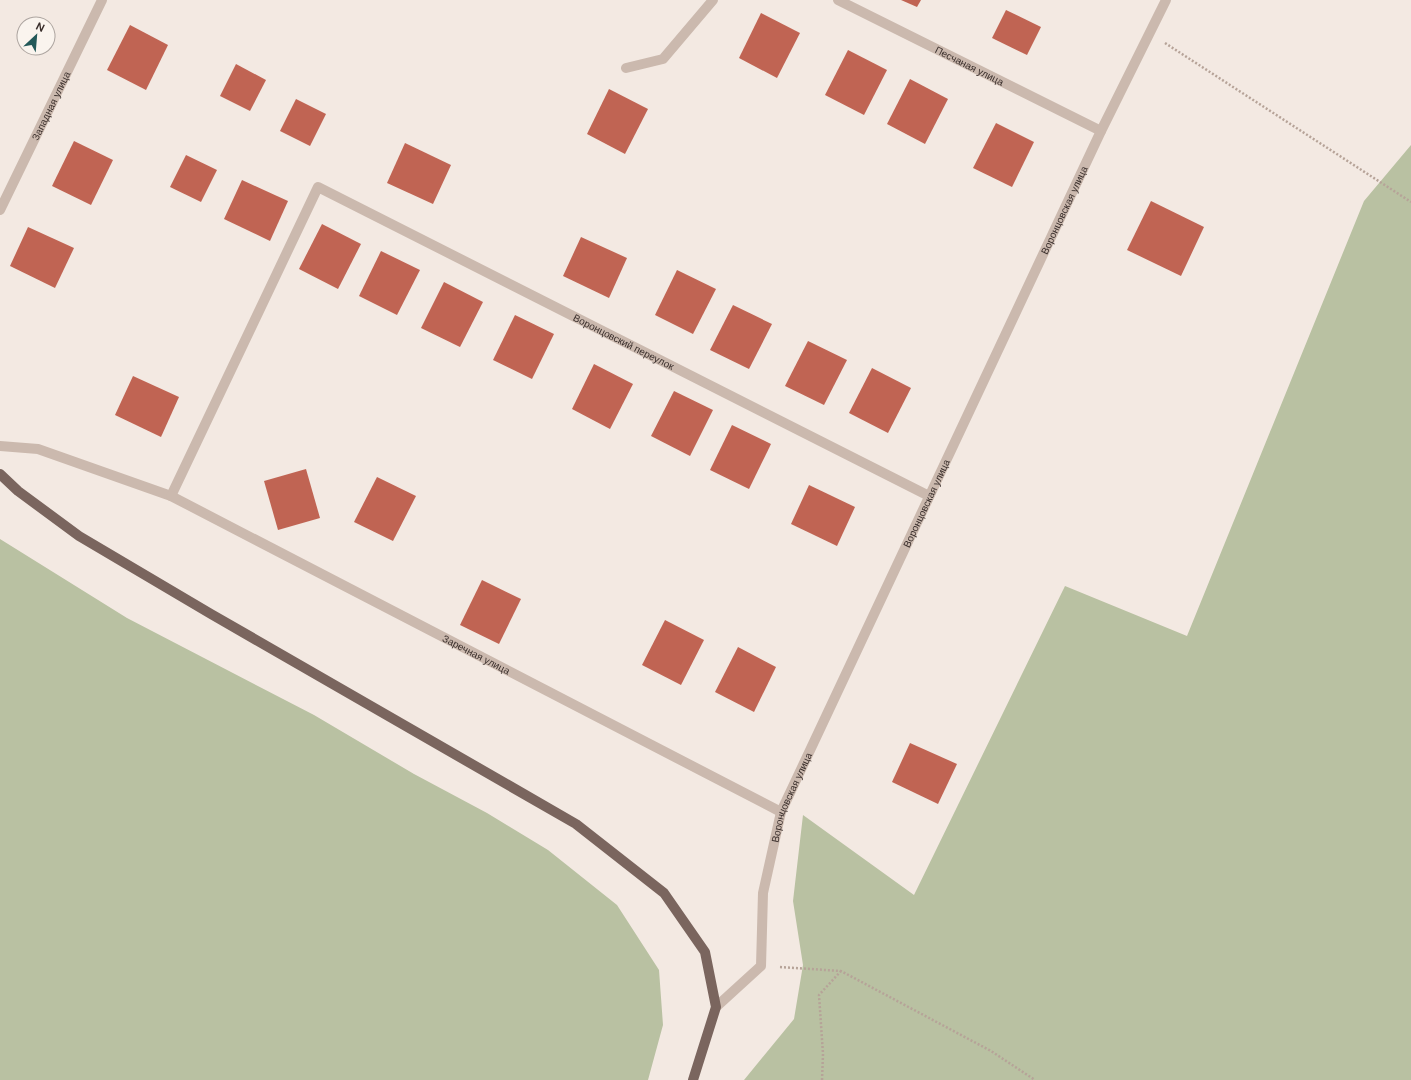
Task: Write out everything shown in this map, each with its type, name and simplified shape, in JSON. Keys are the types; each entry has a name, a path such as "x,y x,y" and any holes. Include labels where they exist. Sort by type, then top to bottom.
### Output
{"main road":[{"path":"0,474 18,491 79,536 238,630 576,824 664,893 705,952 716,1007 693,1080"}],"street":[{"name":"Западная улица","path":"0,210 102,0"},
{"path":"626,68 663,59 713,0"},
{"name":"Песчаная улица","path":"838,0 1101,131"},
{"name":"Воронцовская улица","path":"761,966 763,893 781,812 1101,131 1166,0"},
{"name":"Воронцовский переулок","path":"171,496 318,187 930,496"},
{"name":"Заречная улица","path":"0,446 38,450 171,496 781,812"},
{"path":"716,1007 761,966"}],"path":[{"path":"1150,33 1411,202"},
{"path":"761,966 841,971 992,1051 1035,1080"},
{"path":"822,1080 823,1054 819,995 841,971"}],"green space":[{"path":"1411,145 1411,1080 744,1080 794,1019 803,965 793,901 803,815 914,895 1065,586 1187,636 1364,201"},
{"path":"0,539 127,618 314,715 414,774 487,813 548,850 617,905 659,970 663,1025 648,1080 0,1080"}],"building":[{"path":"901,0 921,0 917,7"},
{"path":"1006,10 1041,27 1027,55 992,38"},
{"path":"761,13 800,33 777,78 739,58"},
{"path":"130,25 168,45 146,90 107,70"},
{"path":"848,50 887,70 864,115 825,95"},
{"path":"236,64 266,80 250,111 220,96"},
{"path":"910,79 948,99 925,144 887,124"},
{"path":"609,89 648,109 625,154 587,134"},
{"path":"296,99 326,114 310,146 280,131"},
{"path":"996,123 1034,142 1012,187 973,168"},
{"path":"74,141 113,160 91,205 52,186"},
{"path":"405,143 451,165 433,204 387,183"},
{"path":"186,155 217,170 201,202 170,187"},
{"path":"242,180 288,201 270,241 224,219"},
{"path":"1151,201 1204,227 1181,276 1127,250"},
{"path":"322,224 361,244 338,289 299,269"},
{"path":"28,227 74,248 55,288 10,266"},
{"path":"581,237 627,258 609,298 563,276"},
{"path":"381,251 420,270 397,315 359,296"},
{"path":"677,270 716,289 693,334 655,315"},
{"path":"444,282 483,302 460,347 421,328"},
{"path":"733,305 772,324 749,369 710,350"},
{"path":"515,315 554,334 532,379 493,360"},
{"path":"808,341 847,360 824,405 785,386"},
{"path":"594,364 633,384 610,429 572,409"},
{"path":"872,368 911,388 888,433 849,413"},
{"path":"133,376 179,397 161,437 115,415"},
{"path":"674,391 713,410 690,456 651,436"},
{"path":"732,425 771,444 749,489 710,470"},
{"path":"306,469 320,518 278,530 264,481"},
{"path":"377,477 416,496 393,541 354,522"},
{"path":"809,485 855,507 837,546 791,524"},
{"path":"482,580 521,599 499,644 460,625"},
{"path":"665,620 704,640 681,685 642,665"},
{"path":"738,647 776,667 754,712 715,692"},
{"path":"910,743 957,764 938,804 892,782"}]}
